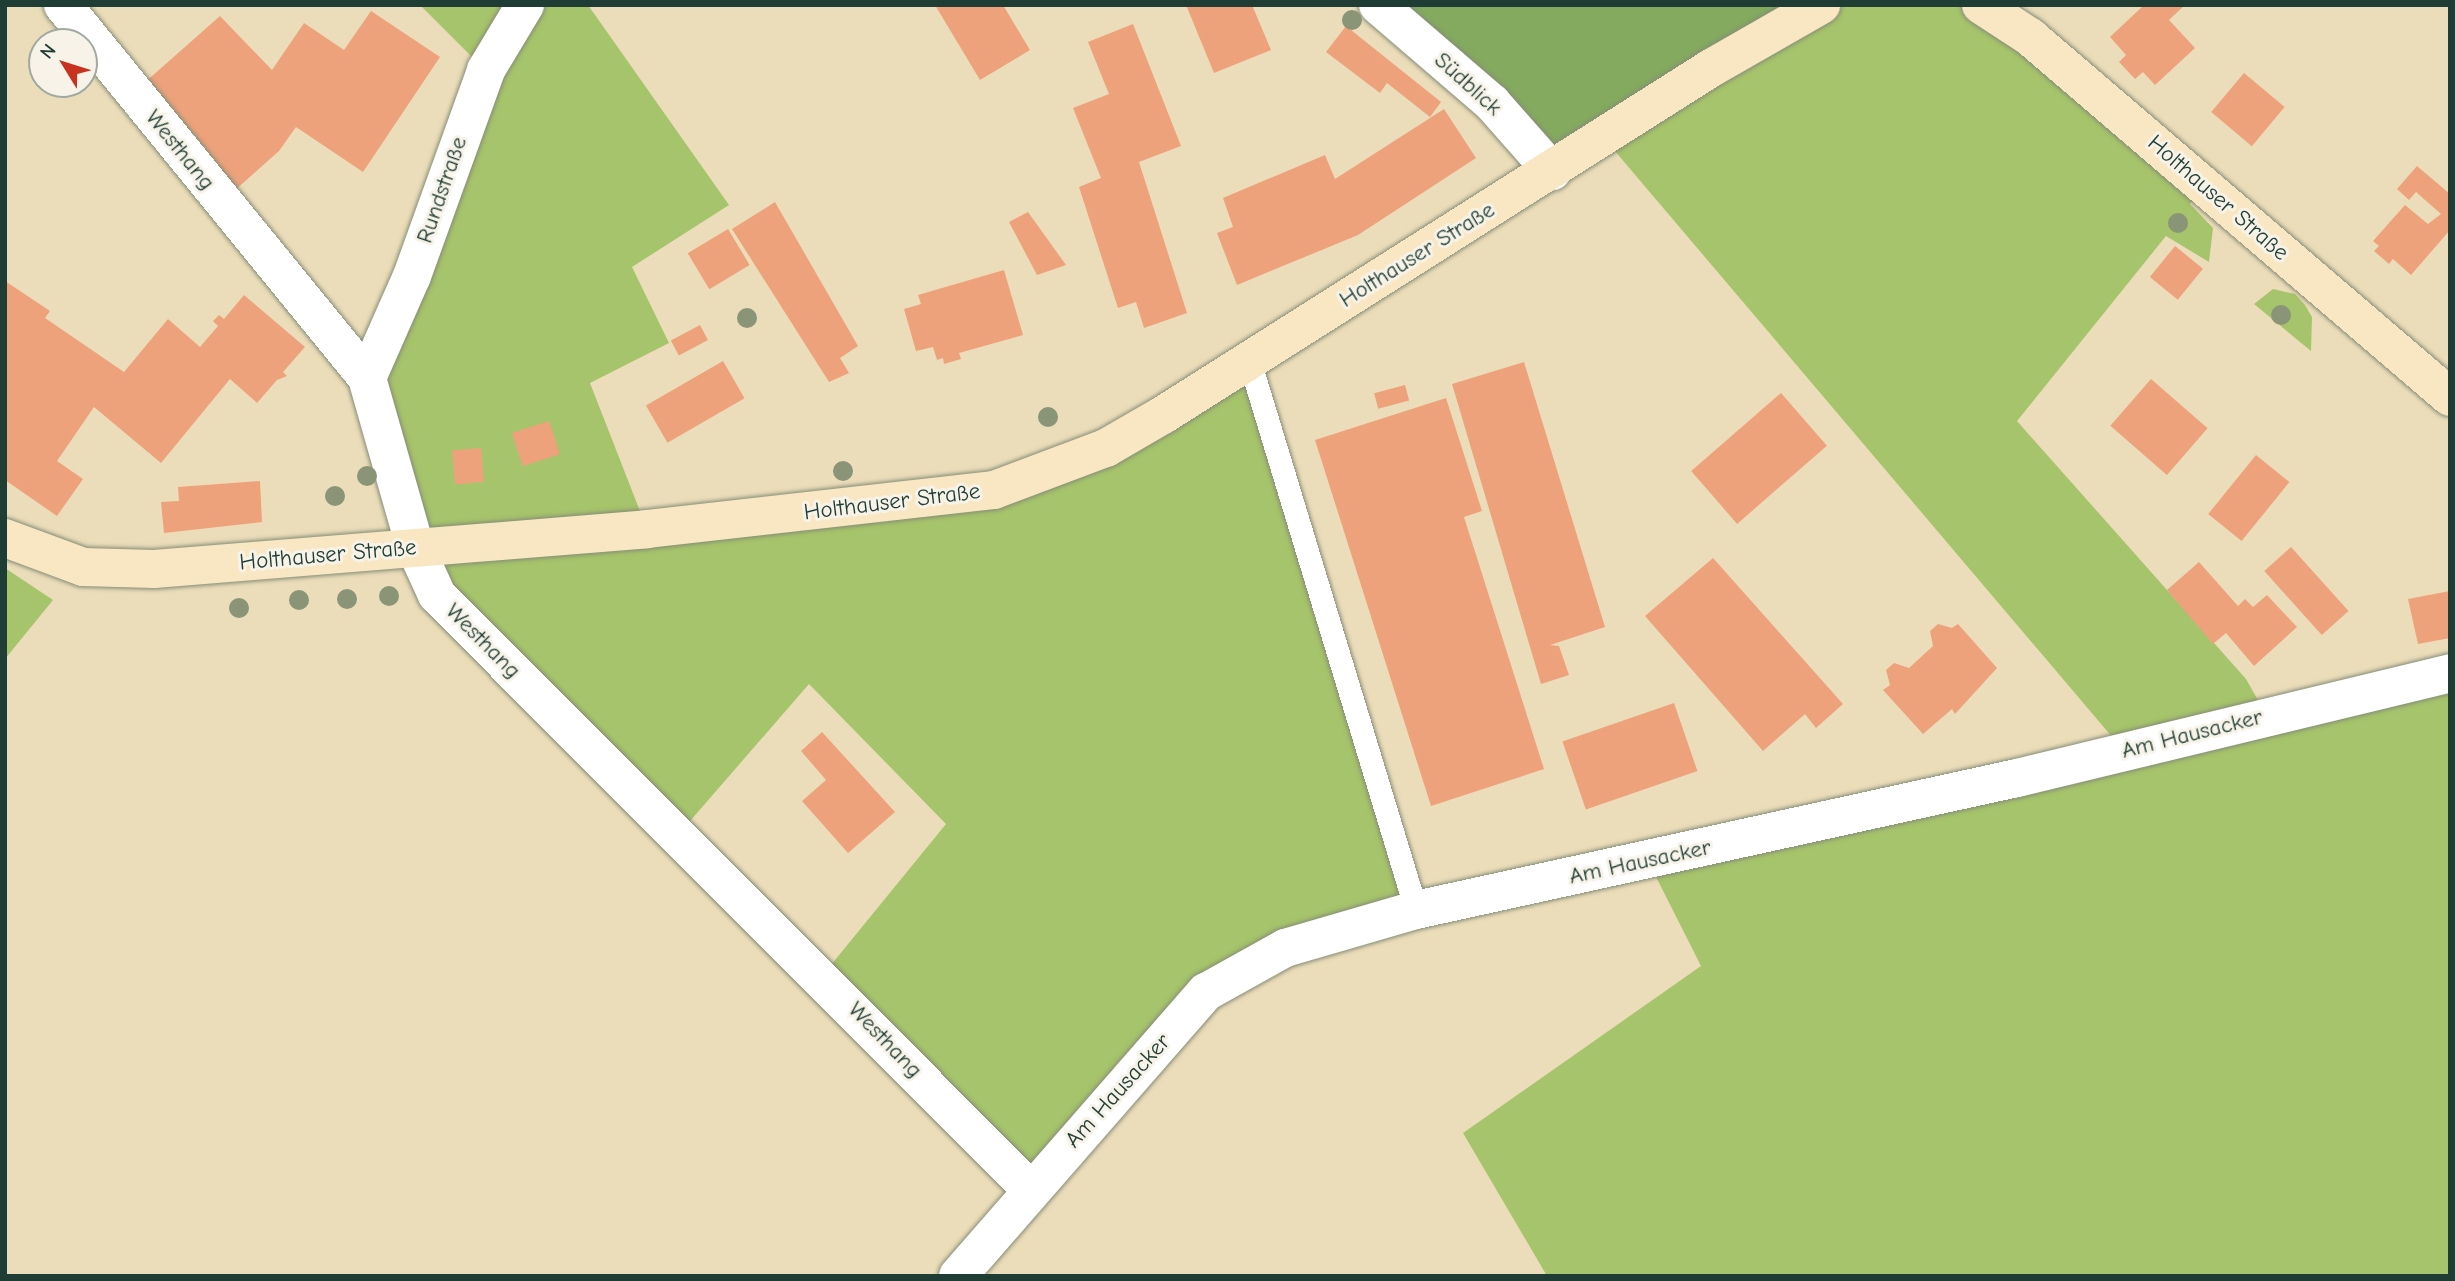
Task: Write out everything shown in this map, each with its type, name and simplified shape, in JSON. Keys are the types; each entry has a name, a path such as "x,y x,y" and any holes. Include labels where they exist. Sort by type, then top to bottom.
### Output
{"street":[{"name":"Westhang","path":"63,5 367,378 415,547 437,595 1030,1189"},
{"name":"Rundstraße","path":"367,378 412,276 486,70 526,5"},
{"name":"Südblick","path":"1378,5 1492,103 1552,170"},
{"name":"Holthauser Straße","path":"5,538 83,567 154,569 647,529 993,490 1106,448 1711,68 1821,5"},
{"name":"Holthauser Straße","path":"1980,5 2030,37 2450,397"},
{"name":"Am Hausacker","path":"958,1276 1030,1189 1206,992 1285,948 1416,910 2017,778 2450,673"}],"lane":[{"path":"1249,360 1416,910"}],"green space":[{"path":"420,5 588,5 729,205 632,267 669,343 590,383 647,529 994,490 1249,361 1416,910 1206,992 1030,1189 822,976 946,824 809,684 684,828 437,595 367,378 485,70"},
{"path":"1410,5 1821,5 1552,171 1394,19"},
{"path":"1821,5 1981,5 2203,185 2190,204 2213,228 2209,262 2166,236 2017,421 2246,679 2267,716 2450,673 2450,1276 1547,1276 1463,1133 1701,966 1648,861 2124,751 1603,137"},
{"path":"2273,289 2295,294 2305,305 2312,317 2311,351 2254,304"},
{"path":"5,568 53,600 5,659"}],"building":[{"path":"935,5 1003,5 1030,50 980,80"},
{"path":"1186,5 1252,5 1271,50 1214,73"},
{"path":"2144,5 2185,5 2169,20 2195,48 2155,85 2143,72 2135,79 2119,62 2126,55 2110,37"},
{"path":"371,11 440,57 363,172 296,127 279,151 234,191 143,84 220,16 272,70 304,23 344,50"},
{"path":"1133,24 1181,146 1139,162 1187,313 1144,328 1136,302 1118,308 1079,187 1101,178 1073,108 1109,94 1088,42"},
{"path":"1346,26 1441,102 1430,117 1387,83 1380,93 1326,52"},
{"path":"2244,73 2285,107 2252,146 2211,112"},
{"path":"1444,109 1476,158 1358,235 1237,285 1217,233 1233,227 1223,198 1325,155 1335,179"},
{"path":"2417,166 2450,194 2450,230 2411,275 2393,259 2389,264 2374,251 2379,246 2373,241 2405,205 2428,224 2441,214 2416,192 2409,200 2397,189"},
{"path":"775,202 858,346 840,358 849,373 829,382 732,229"},
{"path":"1028,212 1066,265 1037,275 1009,222"},
{"path":"728,229 750,265 709,289 688,253"},
{"path":"2175,246 2203,269 2178,300 2150,277"},
{"path":"1004,270 1023,335 959,353 961,359 944,364 943,358 937,360 933,347 916,351 904,309 921,304 918,295"},
{"path":"5,281 50,311 45,318 124,372 168,319 200,347 218,326 213,321 219,315 224,319 244,295 305,347 283,372 287,376 277,380 257,403 230,379 161,463 94,407 57,461 83,479 57,516 5,480"},
{"path":"700,325 708,340 679,356 671,340"},
{"path":"723,361 744,398 667,443 646,406"},
{"path":"1524,362 1605,627 1550,645 1559,646 1569,675 1541,684 1452,384"},
{"path":"2151,379 2208,428 2167,475 2110,426"},
{"path":"1405,385 1409,400 1378,409 1374,393"},
{"path":"1781,393 1827,446 1737,524 1691,471"},
{"path":"1446,398 1482,511 1464,517 1544,769 1431,806 1315,440"},
{"path":"549,421 560,454 523,466 512,433"},
{"path":"481,448 484,482 455,484 452,451"},
{"path":"2256,455 2289,482 2242,541 2208,514"},
{"path":"260,481 262,522 164,533 161,502 179,501 178,487"},
{"path":"2291,547 2349,611 2322,635 2264,571"},
{"path":"1713,558 1843,704 1816,728 1805,714 1763,751 1645,616"},
{"path":"2199,562 2238,606 2245,599 2253,607 2267,595 2297,627 2254,666 2226,633 2213,644 2167,590"},
{"path":"2450,591 2450,638 2418,644 2408,599"},
{"path":"1938,624 1952,628 1958,624 1997,668 1955,714 1952,709 1923,734 1883,690 1890,685 1886,670 1894,663 1909,668 1933,646 1930,631"},
{"path":"1674,703 1697,771 1586,809 1562,741"},
{"path":"822,732 895,812 848,853 802,801 826,780 801,751"}]}
